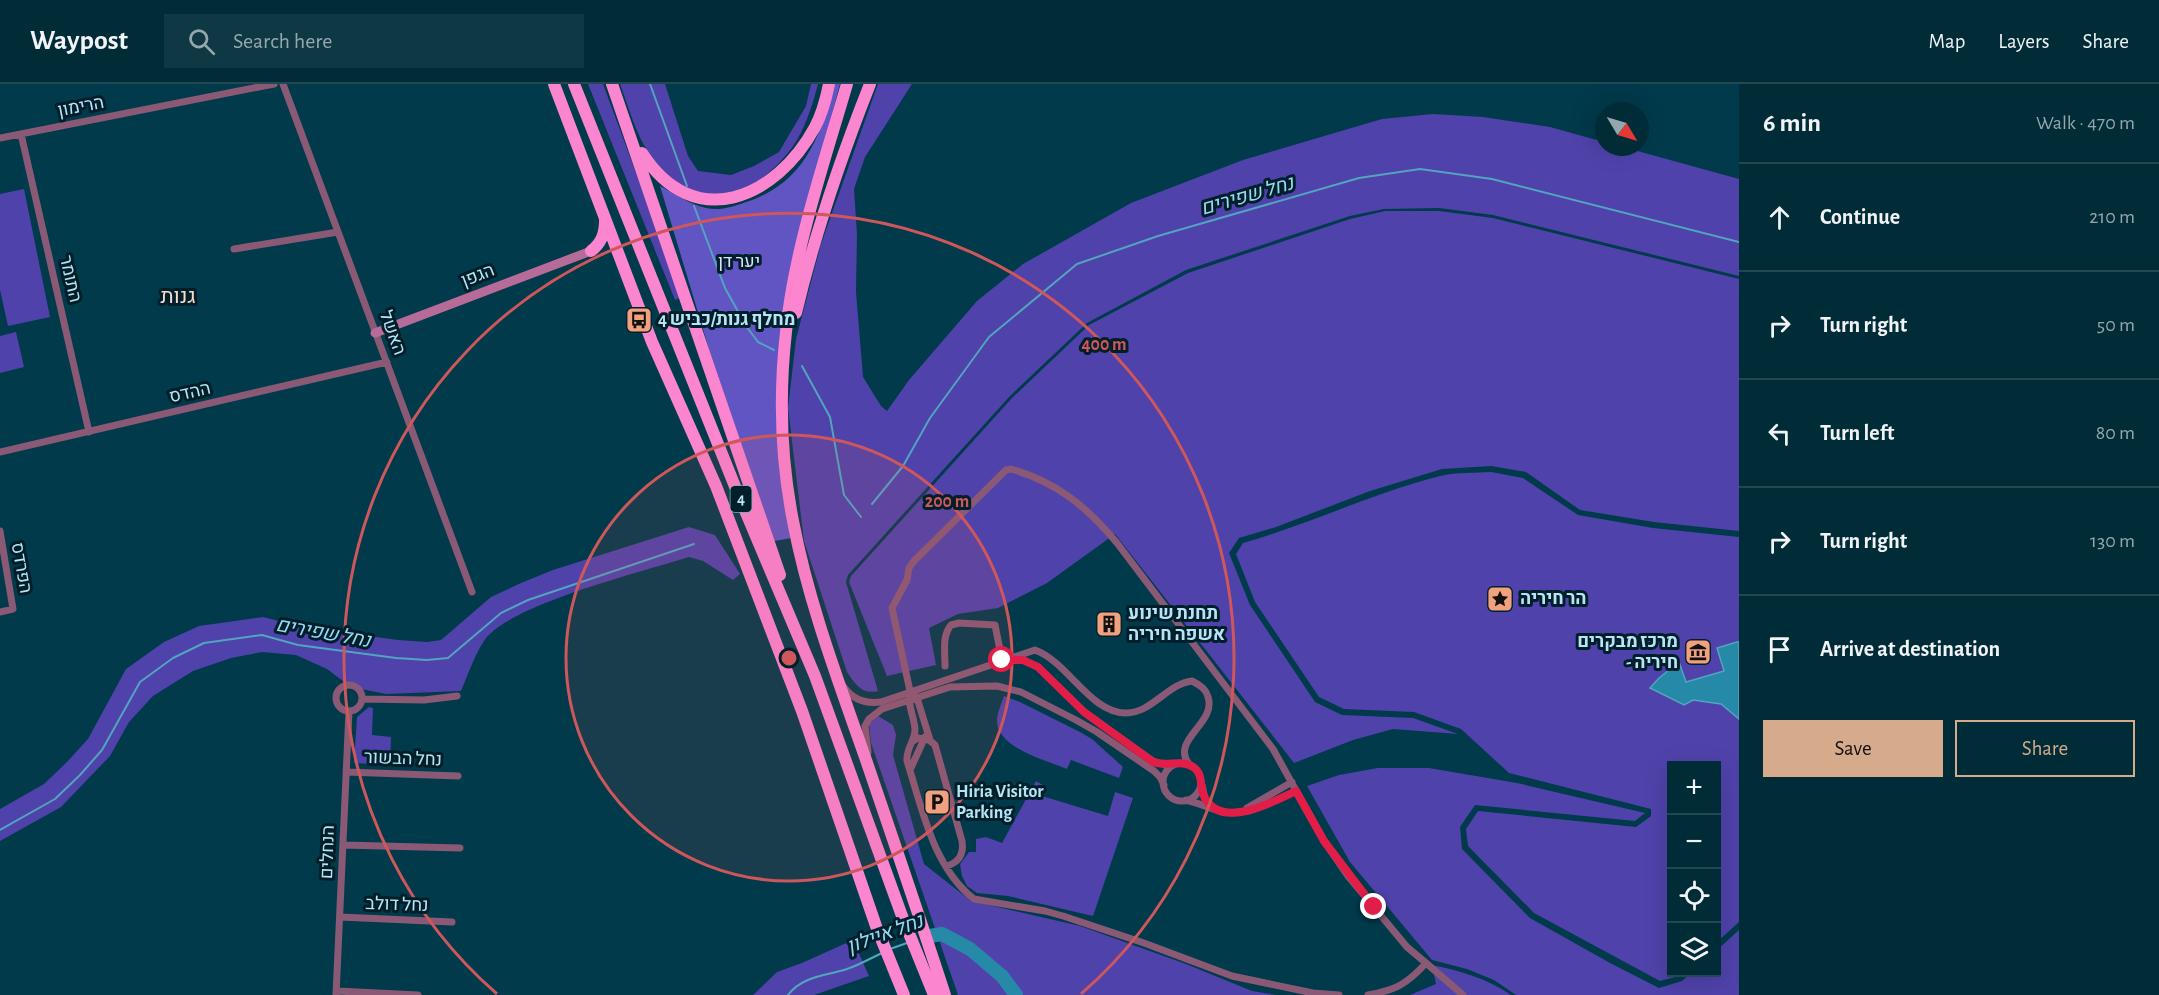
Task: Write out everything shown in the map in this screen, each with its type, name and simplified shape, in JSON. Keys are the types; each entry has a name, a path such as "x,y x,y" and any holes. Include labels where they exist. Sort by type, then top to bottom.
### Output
{"highway":[{"name":"4","path":"552,84 652,342 716,486 798,700 876,926 904,995"},
{"name":"4","path":"574,84 736,489 815,675 902,916 927,962 934,995"},
{"path":"612,84 815,675"},
{"path":"628,127 651,166 670,186 705,199 737,198 760,187 794,157 815,128 829,84"},
{"path":"847,84 809,214 789,306 783,372 785,463 792,519 802,563 836,674 917,910 927,962 945,995"},
{"path":"783,372 820,219 870,84"},
{"path":"591,251 597,247 603,237 606,219"},
{"path":"591,251 607,252 623,263"}],"street":[{"name":"הרימון","path":"0,138 274,84"},
{"name":"האשל","path":"283,84 472,592"},
{"name":"התומר","path":"21,134 89,432"},
{"path":"234,249 338,232"},
{"name":"הגפן","path":"375,333 591,251"},
{"name":"ההדס","path":"0,452 387,362"},
{"path":"913,742 915,731 908,701 910,692 892,608 907,580 909,568 1001,474 1011,469 1037,478 1090,512 1102,526 1273,749 1324,841 1348,876 1407,946 1463,995"},
{"name":"הפרדס","path":"0,531 13,609 0,612"},
{"path":"945,666 947,630 951,625 959,623 995,625 1003,660"},
{"path":"836,674 851,695 864,701 881,702 1035,650 1043,653 1100,704 1113,711 1126,713 1149,705 1178,685 1192,681 1208,694 1209,709 1207,716 1185,746 1184,754 1189,764 1198,771 1202,792 1210,805 1225,812"},
{"path":"1003,660 1023,660 1038,667 1076,705 1153,762 1165,765 1189,764"},
{"path":"873,778 865,726 875,713 950,687 978,685 998,686 1021,692 1097,732 1154,771 1172,798 1225,812 1234,812 1264,806 1296,791"},
{"path":"353,686 360,691 362,699 359,707 349,711 337,704 336,695 340,688 353,686"},
{"path":"910,692 917,698 928,731 927,739 910,770"},
{"path":"362,699 424,700 457,696"},
{"name":"הנחלים","path":"337,993 349,711"},
{"path":"946,866 960,858 963,850 962,841 938,753 927,739 918,738 907,752 910,770 936,849 946,866 964,892 974,899 1045,910 1144,943 1232,976 1313,993 1339,995"},
{"path":"1164,785 1166,772 1176,764"},
{"name":"נחל הבשור","path":"346,772 458,776"},
{"path":"1186,800 1195,796 1201,781"},
{"path":"1234,812 1255,804 1292,782"},
{"path":"343,845 460,848"},
{"name":"נחל דולב","path":"340,917 452,922"},
{"path":"1368,995 1390,991 1402,985 1411,980 1426,963"},
{"path":"337,993 418,995"}],"shaded area":[{"path":"588,84 603,84 682,297 675,300"},
{"path":"620,84 665,84 688,156 698,171 731,175 754,166 779,152 806,106 811,84 818,84 801,133 777,165 752,186 733,192 709,194 697,193 686,188 657,164 640,136"},
{"path":"878,84 912,84 865,157 854,189 857,234 856,292 863,377 881,406 887,411 909,380 977,301 1023,264 1131,203 1243,160 1382,119 1433,114 1483,117 1550,127 1595,140 1595,156 1649,156 1649,154 1739,179 1739,276 1493,215 1439,208 1384,209 1350,216 1186,270 1087,323 1010,396 848,575 846,582 878,691 872,692 863,690 847,672 804,541 788,408 796,339 821,244"},
{"path":"24,189 50,317 8,326 0,290 0,194"},
{"path":"1385,211 1439,211 1493,218 1739,279 1739,531 1654,522 1580,510 1526,472 1491,466 1442,469 1370,491 1276,527 1239,538 1229,553 1250,605 1315,702 1342,715 1413,718 1458,734 1393,729 1353,740 1294,763 1115,534 1047,583 998,608 958,614 929,628 936,665 887,676 849,582 851,576 1012,398 1089,325 1188,273 1350,219"},
{"path":"16,332 24,367 0,373 0,336"},
{"path":"1491,472 1523,478 1578,515 1653,528 1739,537 1739,922 1721,938 1721,761 1667,761 1667,977 1675,977 1660,981 1534,913 1468,846 1466,829 1478,811 1636,827 1651,816 1651,809 1509,773 1461,729 1414,712 1344,709 1319,697 1255,602 1236,554 1243,543 1415,483 1459,473"},
{"path":"689,527 715,535 740,574 733,580 703,561 689,557 547,602 498,628 484,641 461,691 386,694 361,689 343,681 327,669 296,655 262,652 231,658 193,671 153,696 129,722 110,756 61,807 0,841 0,809 44,784 88,739 126,669 164,642 199,626 263,617 302,627 398,640 427,642 441,640 491,597 521,583 553,570"},
{"path":"1004,696 1092,739 1123,767 1119,778 1071,760 1067,769 1035,757 1013,745 999,730 997,720"},
{"path":"369,707 373,708 372,735 391,737 390,765 354,763 357,717"},
{"path":"878,716 893,725 896,735 893,755 924,864 971,901 1080,926 1186,964 1252,991 1276,995 958,995 871,743 869,724"},
{"path":"1378,768 1429,768 1517,783 1645,813 1635,821 1475,805 1460,827 1462,849 1530,918 1659,988 1682,981 1686,977 1721,977 1721,946 1739,930 1739,995 1516,995 1494,980 1467,969 1432,960 1350,862 1307,786 1339,775"},
{"path":"1036,781 1046,787 1042,796 1108,816 1115,792 1133,798 1093,916 1008,896 977,893 967,886 962,876 960,864 969,852 976,852 976,839 986,837 1002,843"},
{"path":"853,940 869,976 814,995 753,995 777,972"},
{"path":"1432,965 1473,976 1511,995 1410,995 1436,984"}],"green space":[{"name":"יער דן","path":"834,84 840,84 814,180 780,371 792,538 774,541 709,349 660,186 694,204 711,209 731,207 766,194 795,171 807,156 823,122"}],"water":[{"path":"1739,642 1739,719 1721,704 1693,700 1684,705 1650,688 1679,662 1686,682 1724,671 1717,648"}],"waterway":[{"path":"650,84 687,186"},
{"name":"נחל שפירים","path":"872,504 903,466 930,418 989,337 1077,264 1158,236 1359,178 1420,169 1492,179 1739,242"},
{"path":"694,206 725,288 746,326 758,342 774,350"},
{"path":"802,366 830,417 844,495 861,517"},
{"name":"נחל שפירים","path":"0,830 55,799 80,775 102,750 140,682 173,658 204,643 262,635 298,645 396,658 427,660 448,658 501,613 528,600 694,544"},
{"name":"נחל איילון","path":"930,936 942,934 970,949 1002,976 1016,995"},
{"name":"נחל איילון","path":"890,949 907,943"},
{"name":"נחל איילון","path":"788,995 807,980 851,967 882,953"}],"place":[{"name":"מחלף גנות/כביש 4","path":"639,320"},
{"name":"הר חיריה","path":"1500,599"},
{"name":"תחנת שינוע אשפה חיריה","path":"1109,624"},
{"name":"מרכז מבקרים - חיריה","path":"1698,652"},
{"name":"Hiria Visitor Parking","path":"937,802"}],"district":[{"name":"גנות","path":"178,296"}],"route":[{"path":"1002,660 1023,660 1038,667 1084,712 1153,762 1165,765 1182,763 1194,767 1200,776 1205,800 1217,810 1225,812 1251,810 1296,791 1324,841 1348,876 1374,907"}]}
